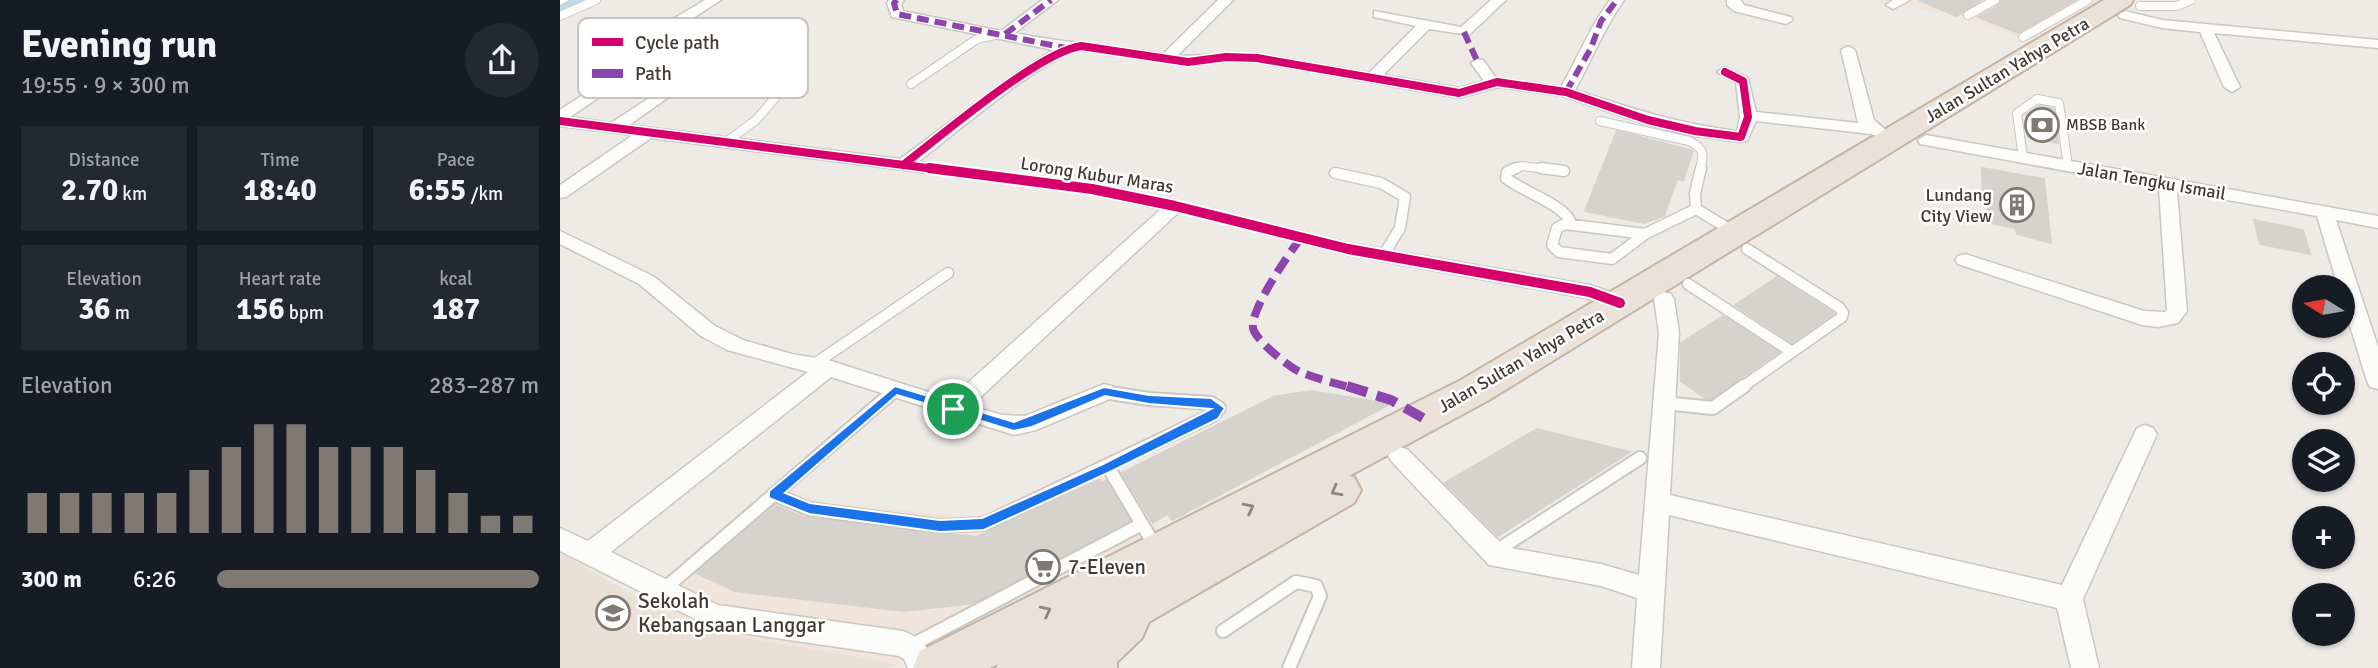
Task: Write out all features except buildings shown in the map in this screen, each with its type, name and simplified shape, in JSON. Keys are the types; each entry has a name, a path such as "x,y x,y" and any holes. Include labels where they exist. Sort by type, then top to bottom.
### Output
{"highway":[{"name":"Jalan Sultan Yahya Petra","path":"1897,136 2114,3"},
{"name":"Jalan Sultan Yahya Petra","path":"923,661 1024,660 1152,557 1400,456 1543,374 1676,291 1742,241 1897,136 2114,3"},
{"name":"Jalan Sultan Yahya Petra","path":"1024,660 1152,557 1454,401 1620,303 1742,241"},
{"path":"1091,668 1091,656 1152,557"}],"street":[{"path":"684,18 714,0"},
{"path":"897,0 894,3 897,13 1066,48 1081,46 1202,62 1226,57 1257,58 1459,93 1492,82 1566,92 1648,120 1734,137 1745,134 1750,116 1743,93 1743,81 1724,72"},
{"path":"1005,34 1051,0"},
{"path":"1166,59 1226,0"},
{"path":"1379,14 1464,32 1499,0"},
{"path":"1566,92 1591,48 1601,20 1617,0"},
{"path":"1734,0 1736,6 1786,20"},
{"path":"2114,3 2153,23 2378,44"},
{"path":"1372,78 1426,24"},
{"path":"2205,28 2232,87"},
{"path":"904,165 1012,83 1066,48"},
{"path":"1848,50 1867,122 1897,136"},
{"path":"1478,63 1492,82"},
{"path":"560,119 590,98"},
{"path":"614,128 657,98"},
{"name":"Jalan Tengku Ismail","path":"1750,116 1897,136 2378,222"},
{"name":"Lorong Kubur Maras","path":"560,119 1092,189 1383,256 1590,292 1620,303"},
{"path":"560,193 648,132"},
{"path":"1965,260 2142,318 2171,318 2177,311 2168,184"},
{"path":"953,409 1175,206"},
{"path":"2325,212 2378,381"},
{"path":"560,237 646,280 708,331 735,345 792,362 821,367 1002,424 1021,426 1104,392"},
{"path":"1646,668 1669,333 1676,291"},
{"path":"590,554 821,367"},
{"path":"2085,668 2069,598 2145,434"},
{"path":"1400,456 1493,553 1506,559 1601,575 1651,590"},
{"path":"1657,502 2069,598"},
{"path":"560,539 715,617 923,661"}],"lane":[{"path":"560,16 596,0"},
{"path":"1968,15 1995,0"},
{"path":"2114,3 2176,6 2191,0"},
{"path":"911,84 977,39 1005,34"},
{"path":"726,142 755,120 775,98"},
{"path":"2023,158 2017,113 2037,99 2056,101 2059,103 2068,166"},
{"path":"1600,121 1689,141 1702,148 1704,153 1695,193 1696,209"},
{"path":"1564,171 1522,166 1507,172 1506,178 1516,187 1564,212 1570,218 1571,224"},
{"path":"1335,173 1387,185 1399,190 1405,197 1400,228 1383,256"},
{"path":"1645,234 1571,224 1557,228 1553,249 1604,260 1618,257 1645,234 1696,209"},
{"path":"1664,403 1704,410 1713,408 1842,317 1843,313 1696,209"},
{"path":"821,367 948,273"},
{"path":"1676,291 1792,352"},
{"path":"662,591 895,390"},
{"path":"774,495 809,509 940,526 984,524 1108,467 1213,415 1219,408 1211,403 1149,399 1104,392"},
{"path":"1493,553 1640,458"},
{"path":"923,661 1152,557 1108,467"},
{"path":"1223,631 1296,582 1316,586 1320,597 1289,668"}],"shaded area":[{"path":"1882,0 2100,0 2028,41 1959,15 1875,3"},
{"path":"1112,458 1157,529 897,664 694,629 639,598 776,482 821,502 982,518"},
{"name":"Sekolah Kebangsaan Langgar","path":"560,553 694,629 897,664 890,668 560,668"}],"waterway":[{"path":"560,9 579,0"}],"marked path":[{"path":"897,0 894,3 897,14 1066,48"},
{"path":"1005,34 1051,0"},
{"path":"1566,92 1591,48 1601,21 1617,0"},
{"path":"1464,32 1478,63"},
{"path":"1301,238 1283,262 1255,315 1253,329 1261,342 1298,371 1391,400 1423,418"}],"cycle path":[{"path":"903,165 1020,77 1066,48 1081,46 1188,62 1226,57 1257,58 1459,93 1497,82 1566,92 1648,120 1695,131 1741,137 1748,124 1743,81 1725,72"},
{"path":"560,121 1092,189 1175,206 1348,249 1590,292 1620,303"}],"place":[{"name":"MBSB Bank","path":"2042,125"},
{"name":"Lundang City View","path":"2017,205"},
{"name":"7-Eleven","path":"1043,567"},
{"name":"Sekolah Kebangsaan Langgar","path":"613,613"}],"route":[{"path":"895,390 953,409 1002,424 1021,426 1104,392 1219,405 1213,415 984,524 940,526 809,509 774,495 895,390"}]}
